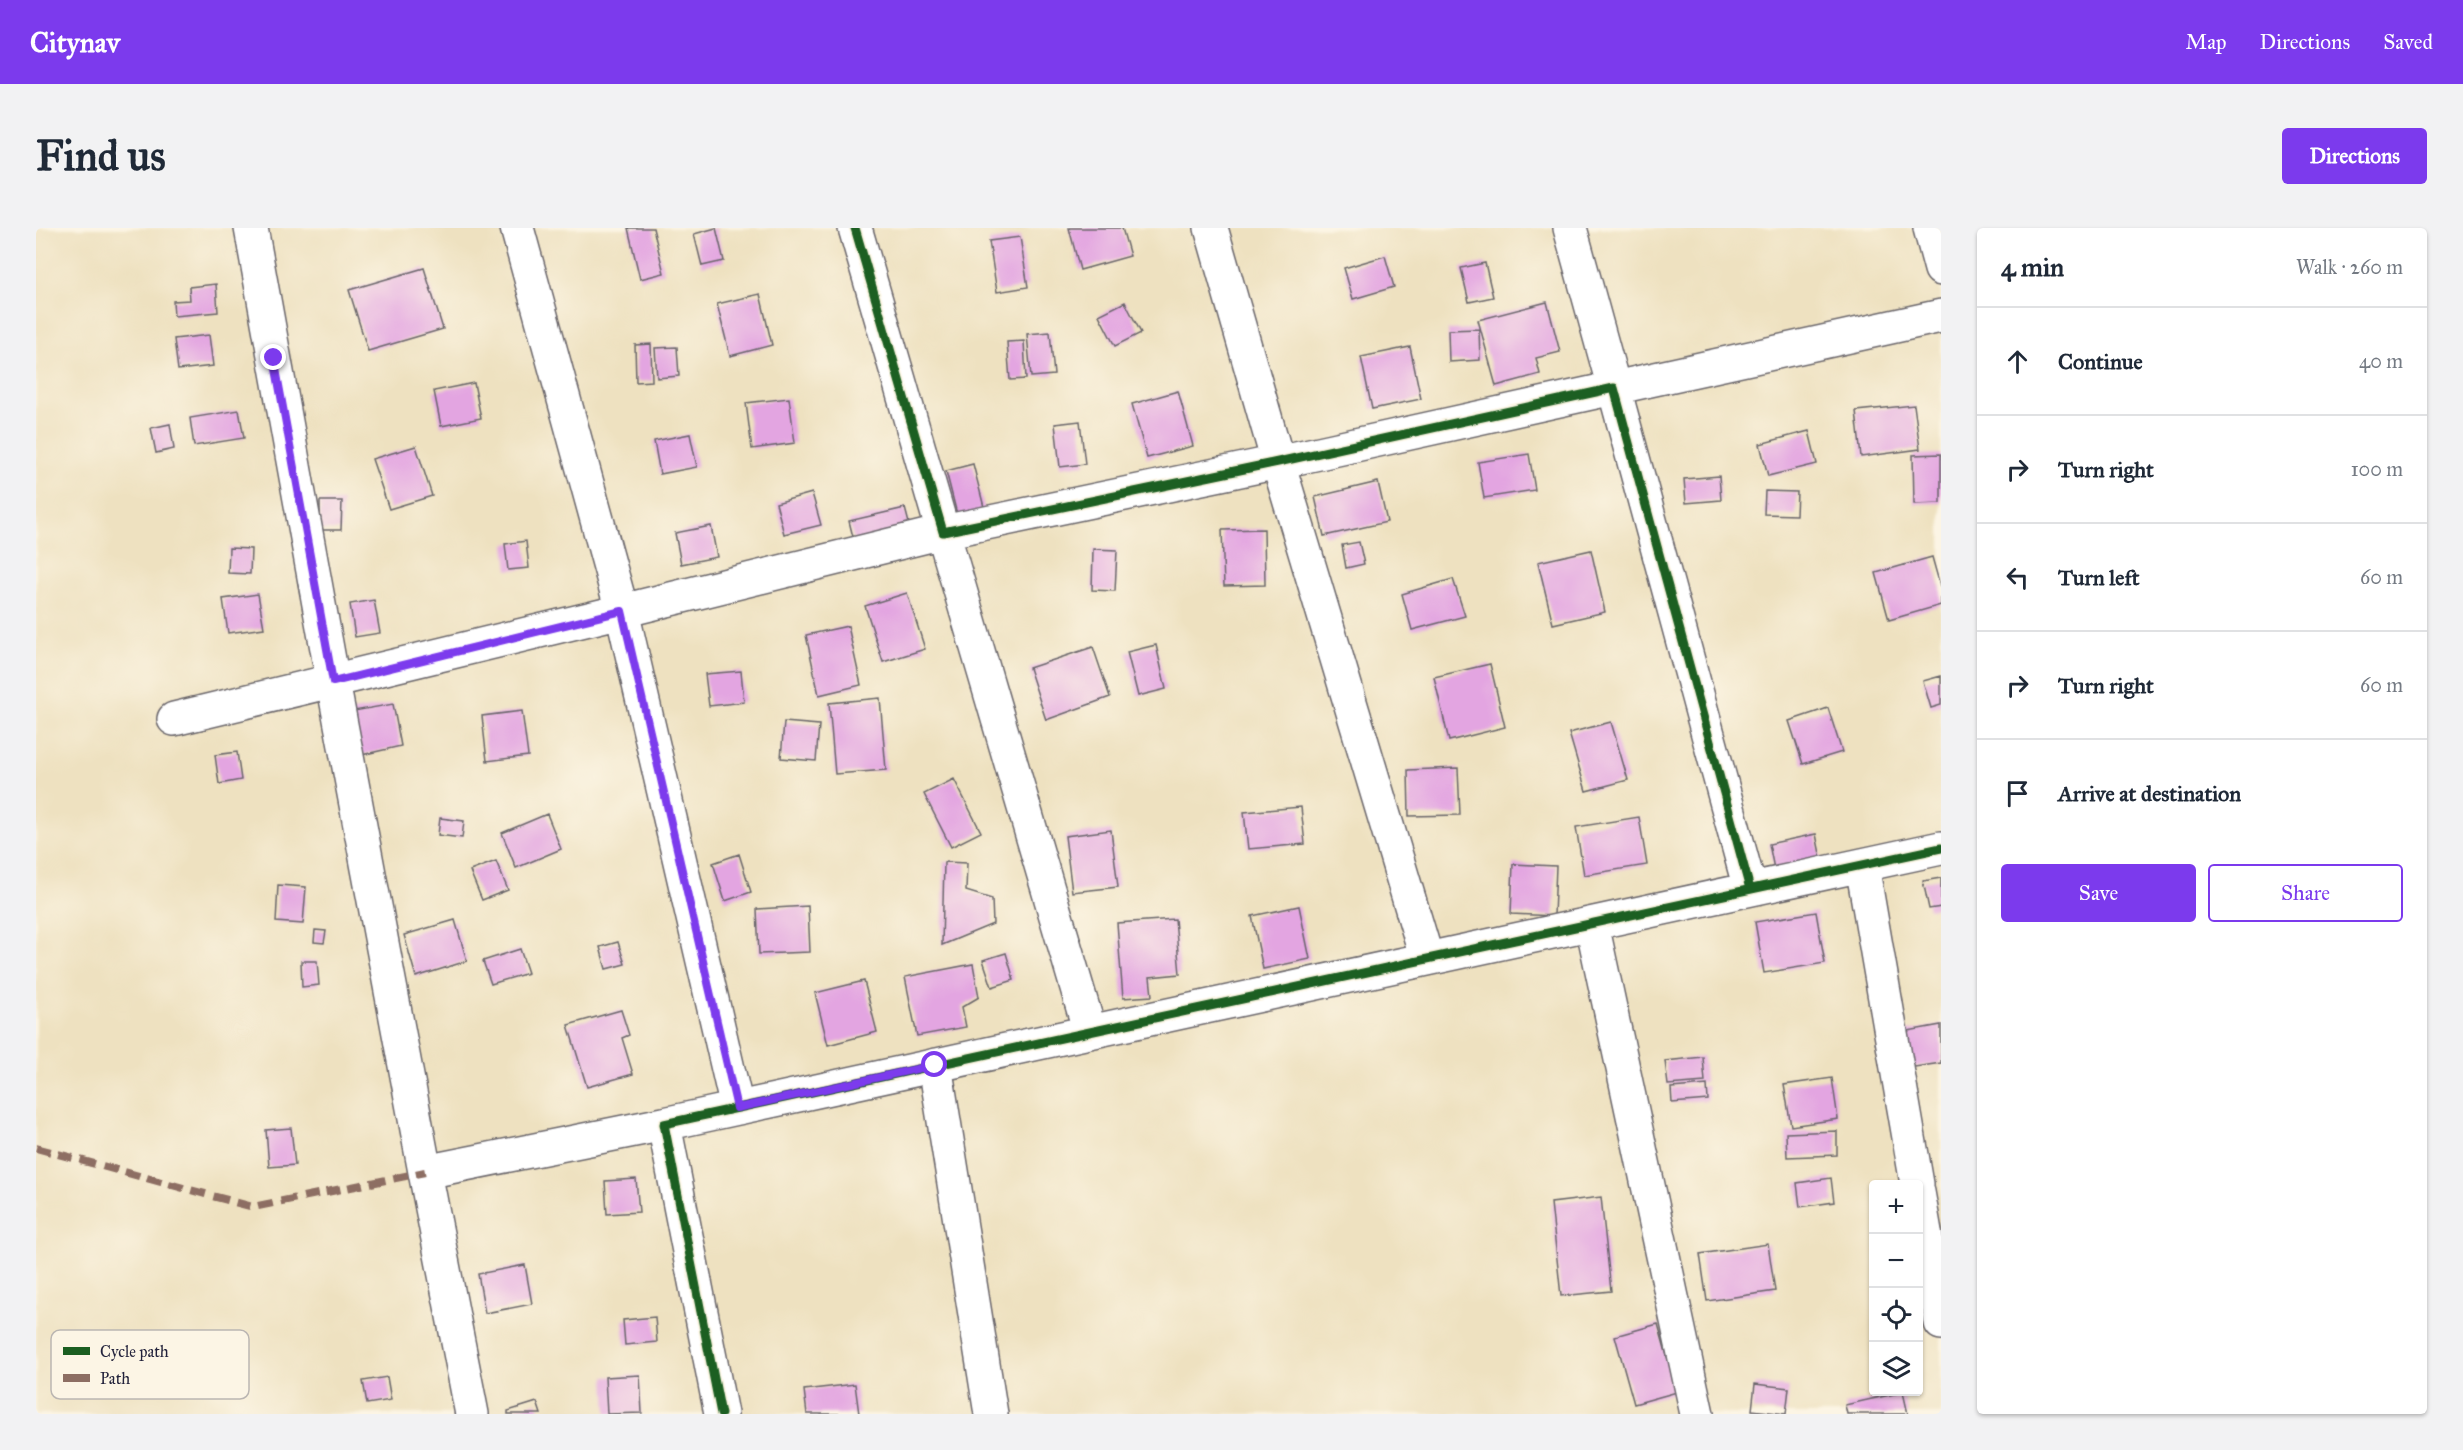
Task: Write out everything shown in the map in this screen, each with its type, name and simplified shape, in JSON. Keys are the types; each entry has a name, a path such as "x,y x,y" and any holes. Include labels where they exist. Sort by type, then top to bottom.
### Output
{"street":[{"path":"251,228 333,682 472,1414"},
{"path":"518,228 622,611 737,1108"},
{"path":"855,228 1090,1032"},
{"path":"1211,228 1278,462 1427,959"},
{"path":"1570,228 1750,889"},
{"path":"1930,228 1941,269"},
{"path":"174,719 943,532 1278,462 1941,316"},
{"path":"426,1172 664,1124 1941,848"},
{"path":"1862,865 1916,1180"},
{"path":"1592,924 1697,1414"},
{"path":"935,1065 991,1414"},
{"path":"664,1124 722,1414"},
{"path":"1923,1220 1941,1323"}],"building":[{"path":"628,228 653,228 664,273 640,279"},
{"path":"716,228 724,261 702,266 694,234"},
{"path":"1069,228 1122,228 1130,256 1080,270"},
{"path":"1020,237 1028,287 997,292 989,241"},
{"path":"1385,256 1394,287 1353,299 1344,268"},
{"path":"1485,263 1493,297 1469,302 1461,268"},
{"path":"424,268 443,329 368,351 349,290"},
{"path":"216,284 218,312 174,316 173,301 190,300 189,287"},
{"path":"760,294 772,345 730,356 717,304"},
{"path":"1125,302 1141,333 1115,346 1099,315"},
{"path":"1547,302 1560,352 1536,358 1540,374 1496,386 1478,320"},
{"path":"1479,329 1480,360 1449,362 1448,330"},
{"path":"1050,332 1054,375 1031,377 1027,334"},
{"path":"209,335 213,366 178,370 174,339"},
{"path":"1024,341 1026,379 1010,380 1007,342"},
{"path":"651,344 652,381 636,382 635,345"},
{"path":"677,347 679,376 657,378 655,348"},
{"path":"1410,347 1421,399 1372,409 1361,357"},
{"path":"474,383 481,418 441,426 434,391"},
{"path":"1178,391 1193,446 1147,458 1132,404"},
{"path":"789,398 795,443 752,449 746,403"},
{"path":"1914,405 1920,449 1861,457 1856,411"},
{"path":"239,410 244,438 194,446 190,418"},
{"path":"1080,421 1085,464 1060,467 1055,424"},
{"path":"170,424 174,449 156,453 151,428"},
{"path":"1809,431 1817,464 1768,476 1760,444"},
{"path":"690,434 697,467 660,474 654,441"},
{"path":"416,446 432,496 389,509 372,459"},
{"path":"1529,454 1535,490 1484,498 1478,462"},
{"path":"1941,454 1941,503 1914,504 1913,455"},
{"path":"973,464 985,511 958,518 946,471"},
{"path":"1719,476 1721,500 1686,503 1684,479"},
{"path":"1378,482 1387,522 1324,536 1315,497"},
{"path":"1765,491 1797,492 1796,515 1764,514"},
{"path":"812,493 821,525 784,534 776,503"},
{"path":"320,501 342,501 341,530 320,530"},
{"path":"905,508 911,531 855,545 849,521"},
{"path":"711,526 717,557 681,564 675,533"},
{"path":"1264,529 1265,585 1224,586 1222,530"},
{"path":"526,541 529,568 508,570 505,544"},
{"path":"1359,542 1364,564 1346,568 1342,545"},
{"path":"229,548 251,549 250,574 228,573"},
{"path":"1093,549 1117,550 1115,591 1092,590"},
{"path":"1591,550 1605,612 1553,624 1538,562"},
{"path":"1932,557 1941,589 1941,605 1889,620 1876,573"},
{"path":"1453,579 1465,616 1412,630 1402,594"},
{"path":"907,593 925,649 883,662 865,606"},
{"path":"258,594 264,628 228,633 223,599"},
{"path":"374,600 380,633 355,637 350,604"},
{"path":"848,626 861,685 819,695 806,635"},
{"path":"1156,645 1166,689 1138,696 1127,652"},
{"path":"1093,647 1110,697 1046,720 1029,668"},
{"path":"1490,664 1505,727 1449,741 1434,677"},
{"path":"741,671 744,702 709,706 705,674"},
{"path":"1941,676 1941,705 1931,708 1923,681"},
{"path":"880,698 886,770 835,774 829,703"},
{"path":"393,704 401,746 357,756 348,712"},
{"path":"1828,708 1842,752 1803,764 1789,721"},
{"path":"522,711 528,756 487,761 482,716"},
{"path":"784,722 819,725 816,761 781,758"},
{"path":"1611,722 1628,780 1586,791 1569,733"},
{"path":"237,752 241,780 219,784 215,755"},
{"path":"1458,768 1460,815 1409,816 1408,770"},
{"path":"954,779 981,832 951,847 924,794"},
{"path":"1301,807 1305,844 1248,849 1244,812"},
{"path":"547,814 561,849 516,868 502,833"},
{"path":"1639,817 1647,865 1584,875 1576,827"},
{"path":"440,818 464,821 462,838 438,835"},
{"path":"1111,830 1118,887 1072,892 1065,836"},
{"path":"1816,834 1822,864 1775,874 1769,844"},
{"path":"739,854 751,892 725,901 713,863"},
{"path":"496,861 508,890 482,900 470,871"},
{"path":"944,862 967,863 966,891 992,899 993,924 942,945"},
{"path":"1513,864 1556,866 1554,916 1511,914"},
{"path":"1941,878 1941,907 1929,909 1923,881"},
{"path":"278,885 306,887 303,924 276,922"},
{"path":"808,906 810,952 759,954 757,909"},
{"path":"1299,906 1310,959 1263,969 1252,916"},
{"path":"1816,912 1825,963 1764,973 1755,922"},
{"path":"1175,919 1180,974 1150,977 1152,996 1123,998 1117,923"},
{"path":"455,920 467,961 416,977 404,935"},
{"path":"315,930 326,931 324,943 314,942"},
{"path":"618,942 625,964 606,969 600,947"},
{"path":"520,949 528,973 491,984 483,961"},
{"path":"1006,953 1014,980 992,987 983,960"},
{"path":"301,961 317,961 319,985 302,987"},
{"path":"973,964 979,997 962,1007 966,1027 917,1036 905,977"},
{"path":"864,981 877,1032 828,1045 815,993"},
{"path":"621,1010 629,1035 622,1038 633,1074 587,1087 568,1025"},
{"path":"1941,1025 1941,1063 1908,1068 1902,1032"},
{"path":"1703,1057 1705,1082 1668,1085 1665,1061"},
{"path":"1832,1078 1838,1119 1791,1126 1784,1085"},
{"path":"1707,1085 1708,1100 1672,1103 1671,1088"},
{"path":"291,1128 295,1165 269,1167 266,1130"},
{"path":"1837,1131 1837,1155 1787,1157 1786,1133"},
{"path":"1831,1178 1834,1202 1800,1207 1797,1183"},
{"path":"636,1179 639,1212 607,1214 605,1181"},
{"path":"1601,1197 1611,1291 1561,1296 1551,1203"},
{"path":"1768,1244 1775,1291 1707,1301 1700,1254"},
{"path":"525,1265 532,1304 485,1313 478,1274"},
{"path":"655,1317 657,1342 625,1345 623,1320"},
{"path":"1658,1324 1677,1392 1634,1404 1615,1336"},
{"path":"640,1375 642,1413 607,1414 605,1377"},
{"path":"387,1377 391,1400 367,1404 363,1381"},
{"path":"855,1384 859,1414 807,1414 804,1390"},
{"path":"1755,1384 1789,1388 1786,1414 1752,1410"},
{"path":"1885,1396 1904,1396 1908,1414 1847,1414 1845,1405"},
{"path":"537,1402 541,1414 508,1414 508,1411"}],"marked path":[{"path":"36,1148 253,1207 425,1172"}],"cycle path":[{"path":"855,228 943,532 1278,462 1614,388 1750,889"},
{"path":"721,1414 664,1124 1941,848"}],"route":[{"path":"274,358 333,682 622,611 737,1108 935,1065"}]}
